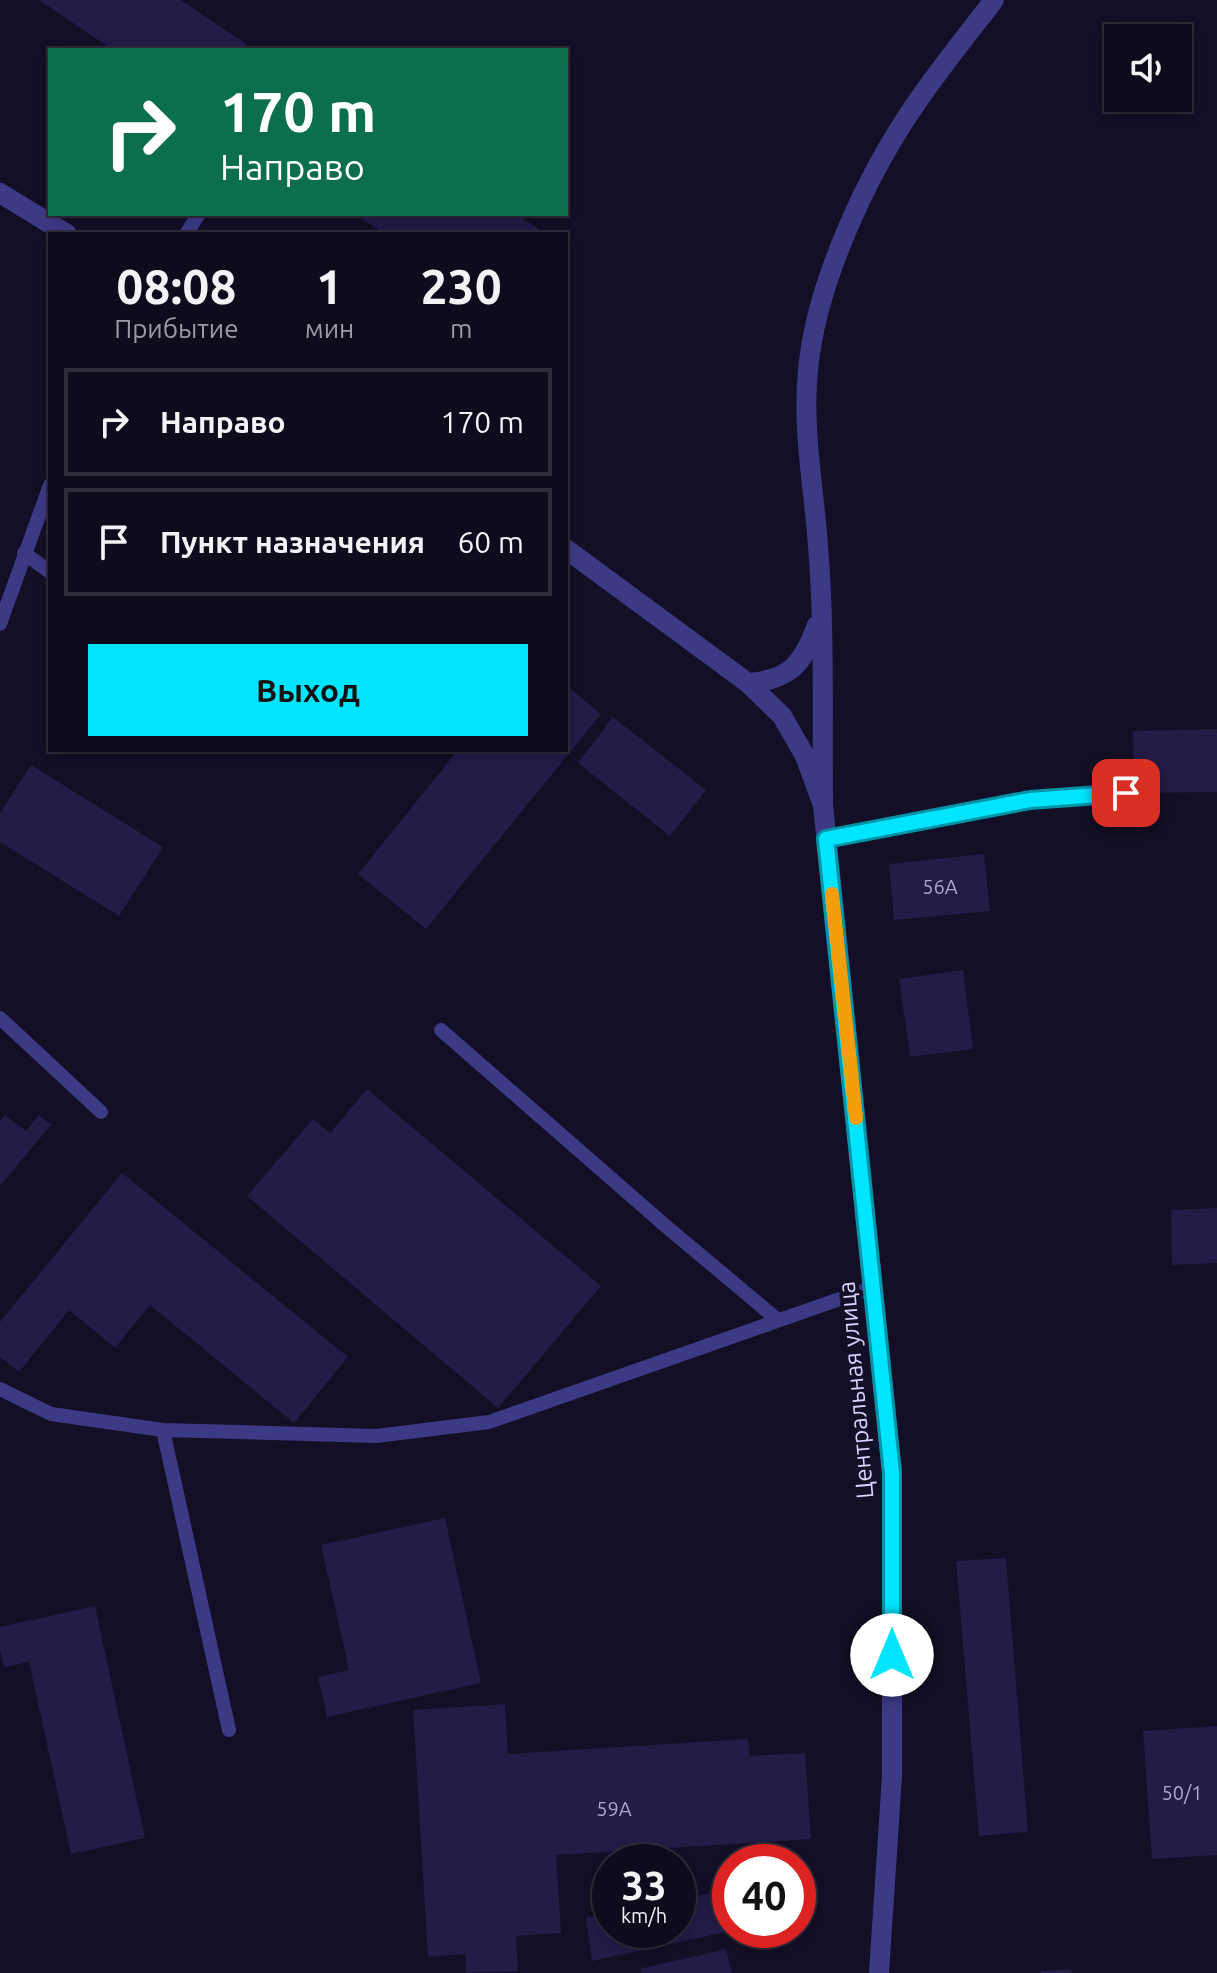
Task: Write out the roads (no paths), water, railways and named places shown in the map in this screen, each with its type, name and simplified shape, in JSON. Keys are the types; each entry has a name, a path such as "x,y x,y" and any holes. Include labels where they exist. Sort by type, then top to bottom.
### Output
{"street":[{"path":"823,805 821,614 806,425 808,370 817,317 839,251 870,181 916,103 994,0"},
{"path":"0,193 64,232"},
{"path":"568,550 748,683 782,716 805,756 823,805"},
{"path":"748,683 768,682 790,672 807,652 821,614"},
{"name":"Центральная улица","path":"823,805 892,1473 892,1776 879,1973"}],"lane":[{"path":"0,624 48,490"},
{"path":"24,553 48,571"},
{"path":"826,839 1030,800 1126,793"},
{"path":"0,1018 101,1112"},
{"path":"441,1030 778,1320"},
{"path":"0,1389 51,1414 163,1430 376,1436 489,1422 874,1287"},
{"path":"163,1430 229,1730"}]}
